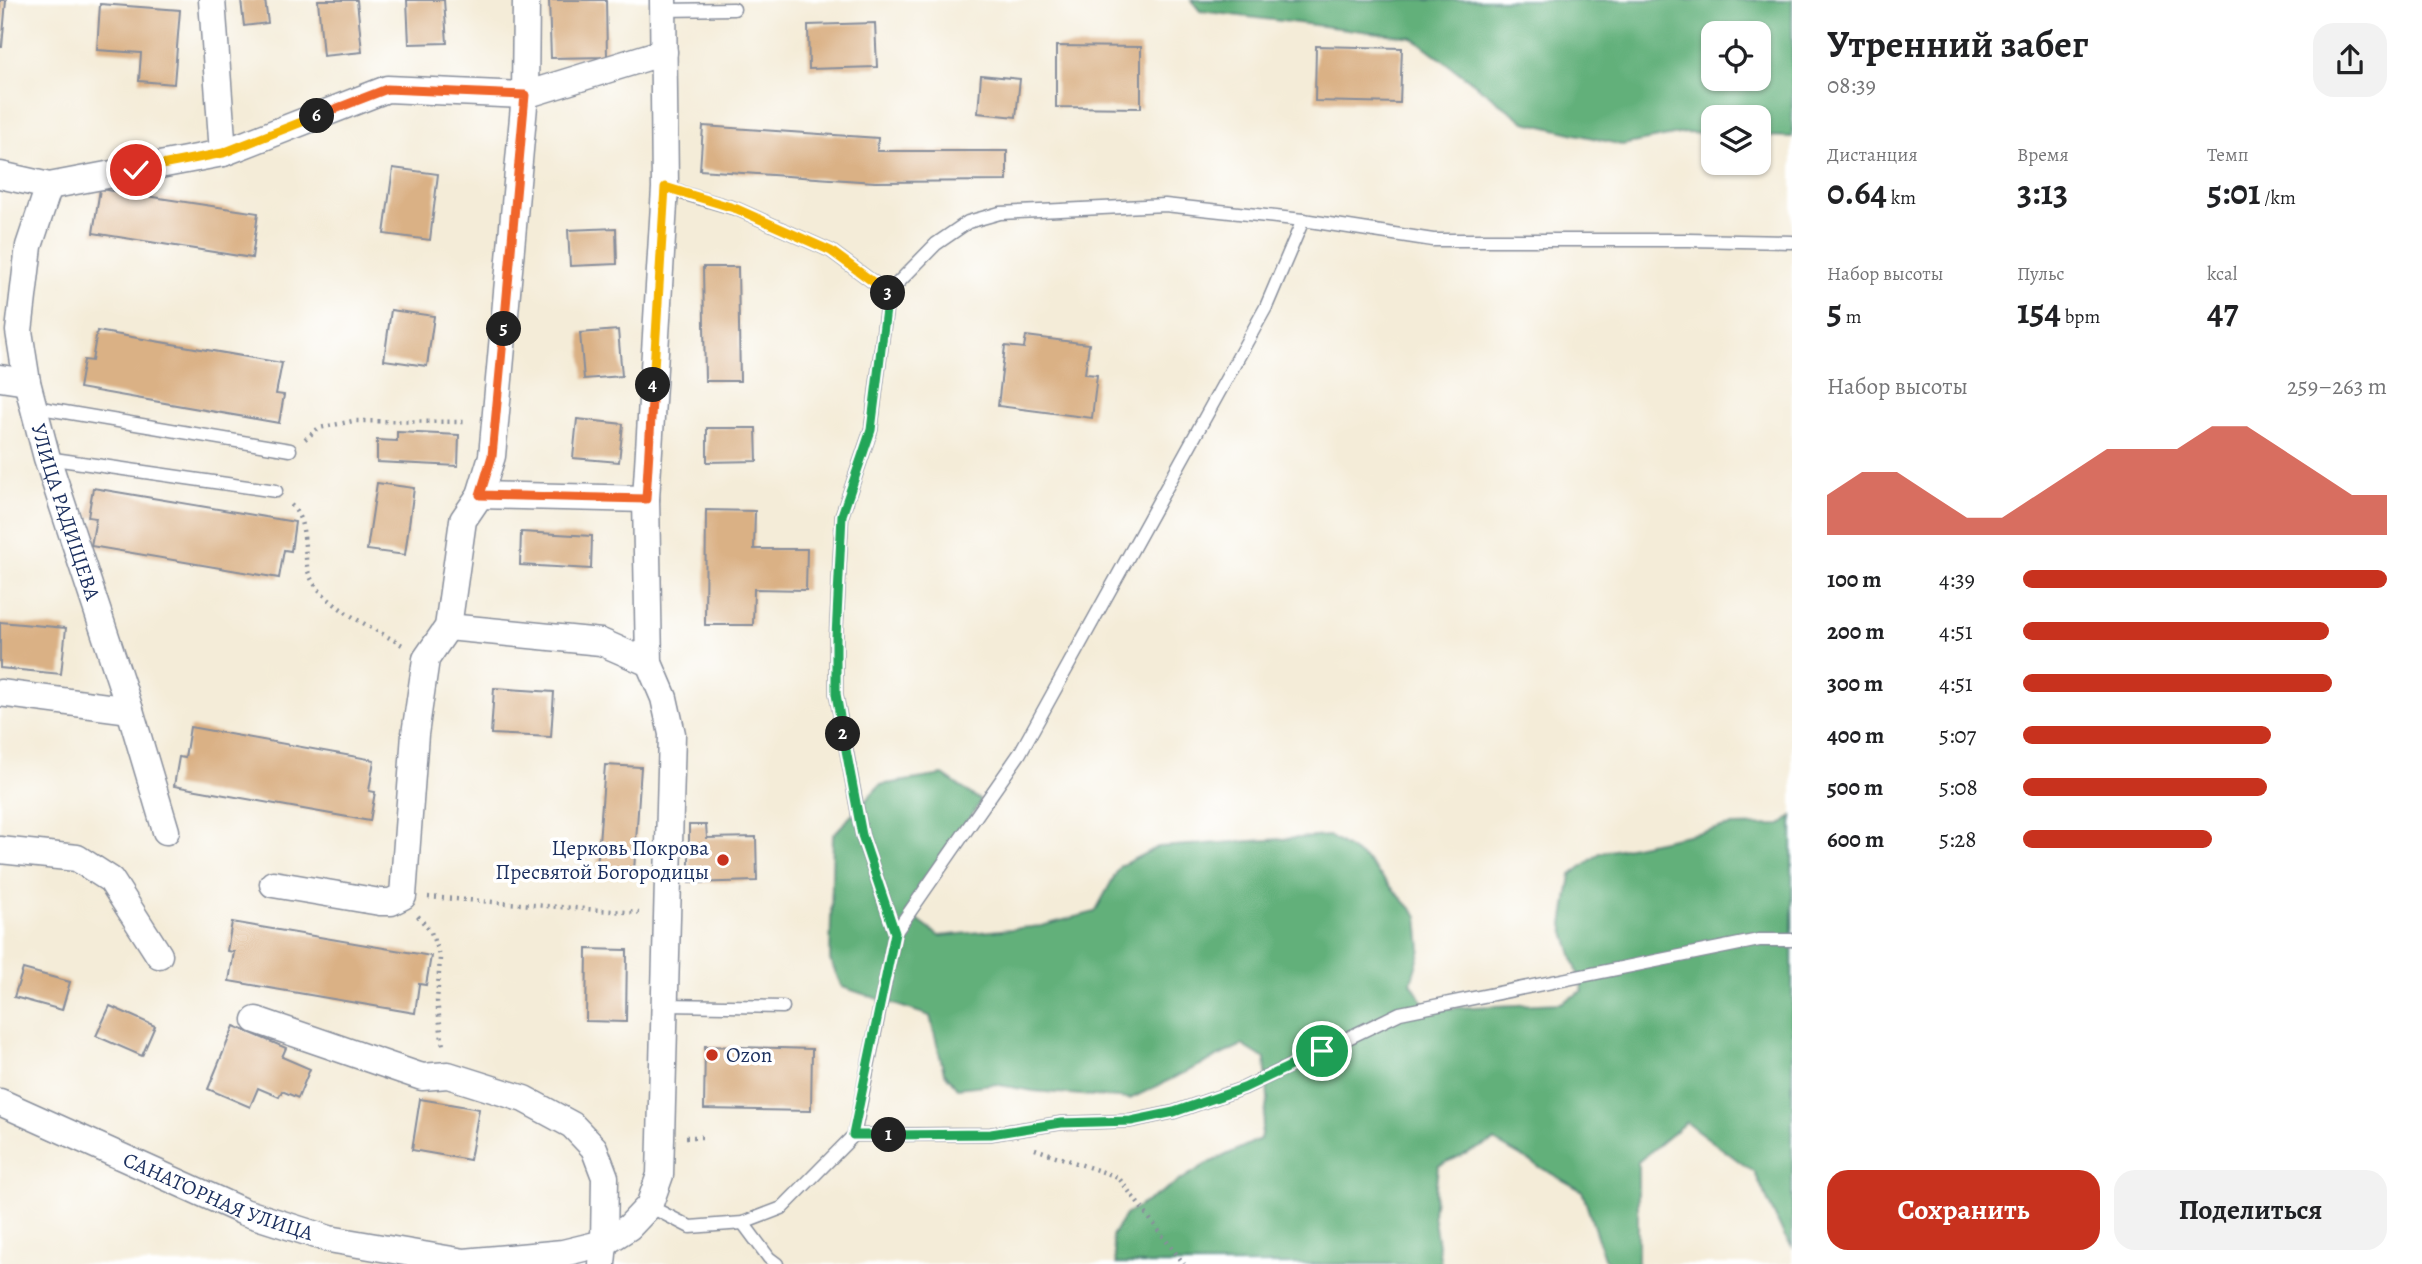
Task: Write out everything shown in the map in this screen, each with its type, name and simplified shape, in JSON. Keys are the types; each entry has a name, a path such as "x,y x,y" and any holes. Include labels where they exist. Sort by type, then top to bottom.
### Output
{"street":[{"path":"212,0 223,153"},
{"path":"273,884 380,902 391,902 403,896 415,734 426,659 448,627 463,520 480,495 492,456 525,95 526,0"},
{"path":"448,627 601,642 649,663 646,499 665,187 663,5"},
{"path":"0,175 49,186 223,153 387,89 525,95 664,52"},
{"name":"УЛИЦА РАДИЩЕВА","path":"49,186 29,246 19,331 27,382 47,458 130,710 166,831"},
{"path":"0,378 27,382"},
{"path":"480,495 646,499"},
{"name":"САНАТОРНАЯ УЛИЦА","path":"0,1102 244,1212 329,1239 464,1262 563,1253 603,1253 649,1206 660,1175 672,734 664,698 649,663"},
{"path":"0,693 130,710"},
{"path":"0,850 77,858 111,880 159,955"},
{"path":"256,1020 422,1077 449,1075 524,1099 572,1125 594,1148 605,1177 603,1253"}],"lane":[{"path":"663,5 734,9"},
{"path":"665,187 737,209 831,251 888,293"},
{"path":"895,933 862,835 836,694 842,515 871,430 888,293 936,244 968,222 1000,213 1166,205 1303,220 1433,240 1792,242"},
{"path":"649,1206 690,1227 743,1223 782,1208 853,1135 895,933 1020,753 1266,307 1303,220"},
{"path":"35,407 290,450"},
{"path":"47,458 276,491"},
{"path":"853,1135 991,1134 1061,1123 1131,1121 1174,1112 1244,1088 1400,1013 1759,940 1792,940"},
{"path":"666,1005 783,1007"},
{"path":"743,1223 769,1258 777,1264"}],"path":[{"path":"290,450 319,428 353,421 495,423"},
{"path":"276,491 299,514 309,574 330,603 426,659"},
{"path":"403,896 668,915"},
{"path":"403,896 431,932 440,958 437,1001 449,1075"},
{"path":"991,1134 1118,1177 1184,1264"}],"green space":[{"path":"1191,0 1792,0 1792,137 1771,136 1771,105 1701,105 1701,134 1684,133 1622,145 1525,122 1412,37 1200,11"},
{"path":"943,775 981,801 908,913 939,936 1041,926 1095,912 1120,866 1158,847 1329,836 1366,860 1418,916 1421,950 1411,982 1427,1009 1561,1003 1583,991 1563,925 1571,875 1600,853 1731,826 1781,825 1792,816 1792,1246 1784,1236 1755,1173 1686,1122 1638,1162 1638,1263 1635,1264 1611,1264 1604,1258 1582,1191 1494,1141 1438,1166 1433,1214 1441,1264 1116,1264 1112,1236 1125,1215 1205,1165 1260,1139 1268,1098 1265,1059 1242,1045 1130,1099 1033,1091 994,1084 957,1088 944,1072 930,1016 842,987 830,960 833,835 880,785"}],"building":[{"path":"0,0 6,0 2,47 0,47"},
{"path":"241,0 265,0 268,23 244,26"},
{"path":"318,0 357,0 362,52 323,56"},
{"path":"407,0 444,0 447,43 409,44"},
{"path":"549,0 606,0 607,57 551,58"},
{"path":"100,4 180,10 174,84 139,81 141,53 97,50"},
{"path":"875,23 877,67 809,69 808,25"},
{"path":"1056,46 1141,47 1141,108 1056,107"},
{"path":"1316,46 1402,48 1400,103 1315,101"},
{"path":"981,75 1020,79 1016,117 978,113"},
{"path":"703,126 878,138 877,151 1007,151 1007,181 875,182 700,170"},
{"path":"393,168 438,174 430,240 384,234"},
{"path":"100,189 258,213 252,258 93,233"},
{"path":"616,228 617,264 570,266 568,230"},
{"path":"703,267 738,267 740,381 705,381"},
{"path":"391,310 434,316 427,366 384,360"},
{"path":"618,330 622,376 584,379 580,333"},
{"path":"97,331 282,363 276,394 284,395 279,423 79,388 84,360 92,361"},
{"path":"1026,336 1089,344 1085,374 1097,375 1092,418 998,406 1005,346 1024,348"},
{"path":"577,419 623,424 619,462 573,458"},
{"path":"707,428 756,428 757,461 707,462"},
{"path":"397,432 459,435 458,466 377,462 377,440 397,441"},
{"path":"377,483 414,488 405,555 367,550"},
{"path":"93,488 295,522 291,551 284,550 279,578 91,546 96,518 88,517"},
{"path":"706,510 755,511 754,549 807,549 806,590 754,589 753,625 705,625"},
{"path":"521,532 592,536 591,569 520,565"},
{"path":"0,622 66,628 61,674 0,668"},
{"path":"494,688 554,692 551,737 491,734"},
{"path":"190,727 374,760 369,791 375,792 370,821 174,786 179,757 185,758"},
{"path":"605,765 641,767 634,871 597,868"},
{"name":"Церковь Покрова Пресвятой Богородицы","path":"689,825 706,825 707,838 756,837 757,881 689,883"},
{"path":"232,922 431,956 426,985 419,984 415,1013 229,981 234,952 227,951"},
{"path":"587,949 627,950 626,1022 586,1021"},
{"path":"23,969 70,982 62,1010 14,997"},
{"path":"110,1006 155,1026 142,1056 96,1036"},
{"path":"234,1026 286,1048 282,1057 310,1069 298,1098 282,1091 279,1097 258,1088 250,1107 208,1089"},
{"path":"705,1046 812,1049 811,1111 704,1109"},
{"path":"420,1099 479,1109 470,1160 412,1150"}],"place":[{"name":"Церковь Покрова Пресвятой Богородицы","path":"723,860"},
{"name":"Ozon","path":"712,1055"}],"route":[{"path":"136,170 223,153 387,89 525,95 492,456 480,495 646,499 665,187 737,209 831,251 888,293 871,430 842,515 836,637 836,694 862,835 895,933 853,1135 991,1134 1061,1123 1131,1121 1174,1112 1244,1088 1322,1051"}]}
